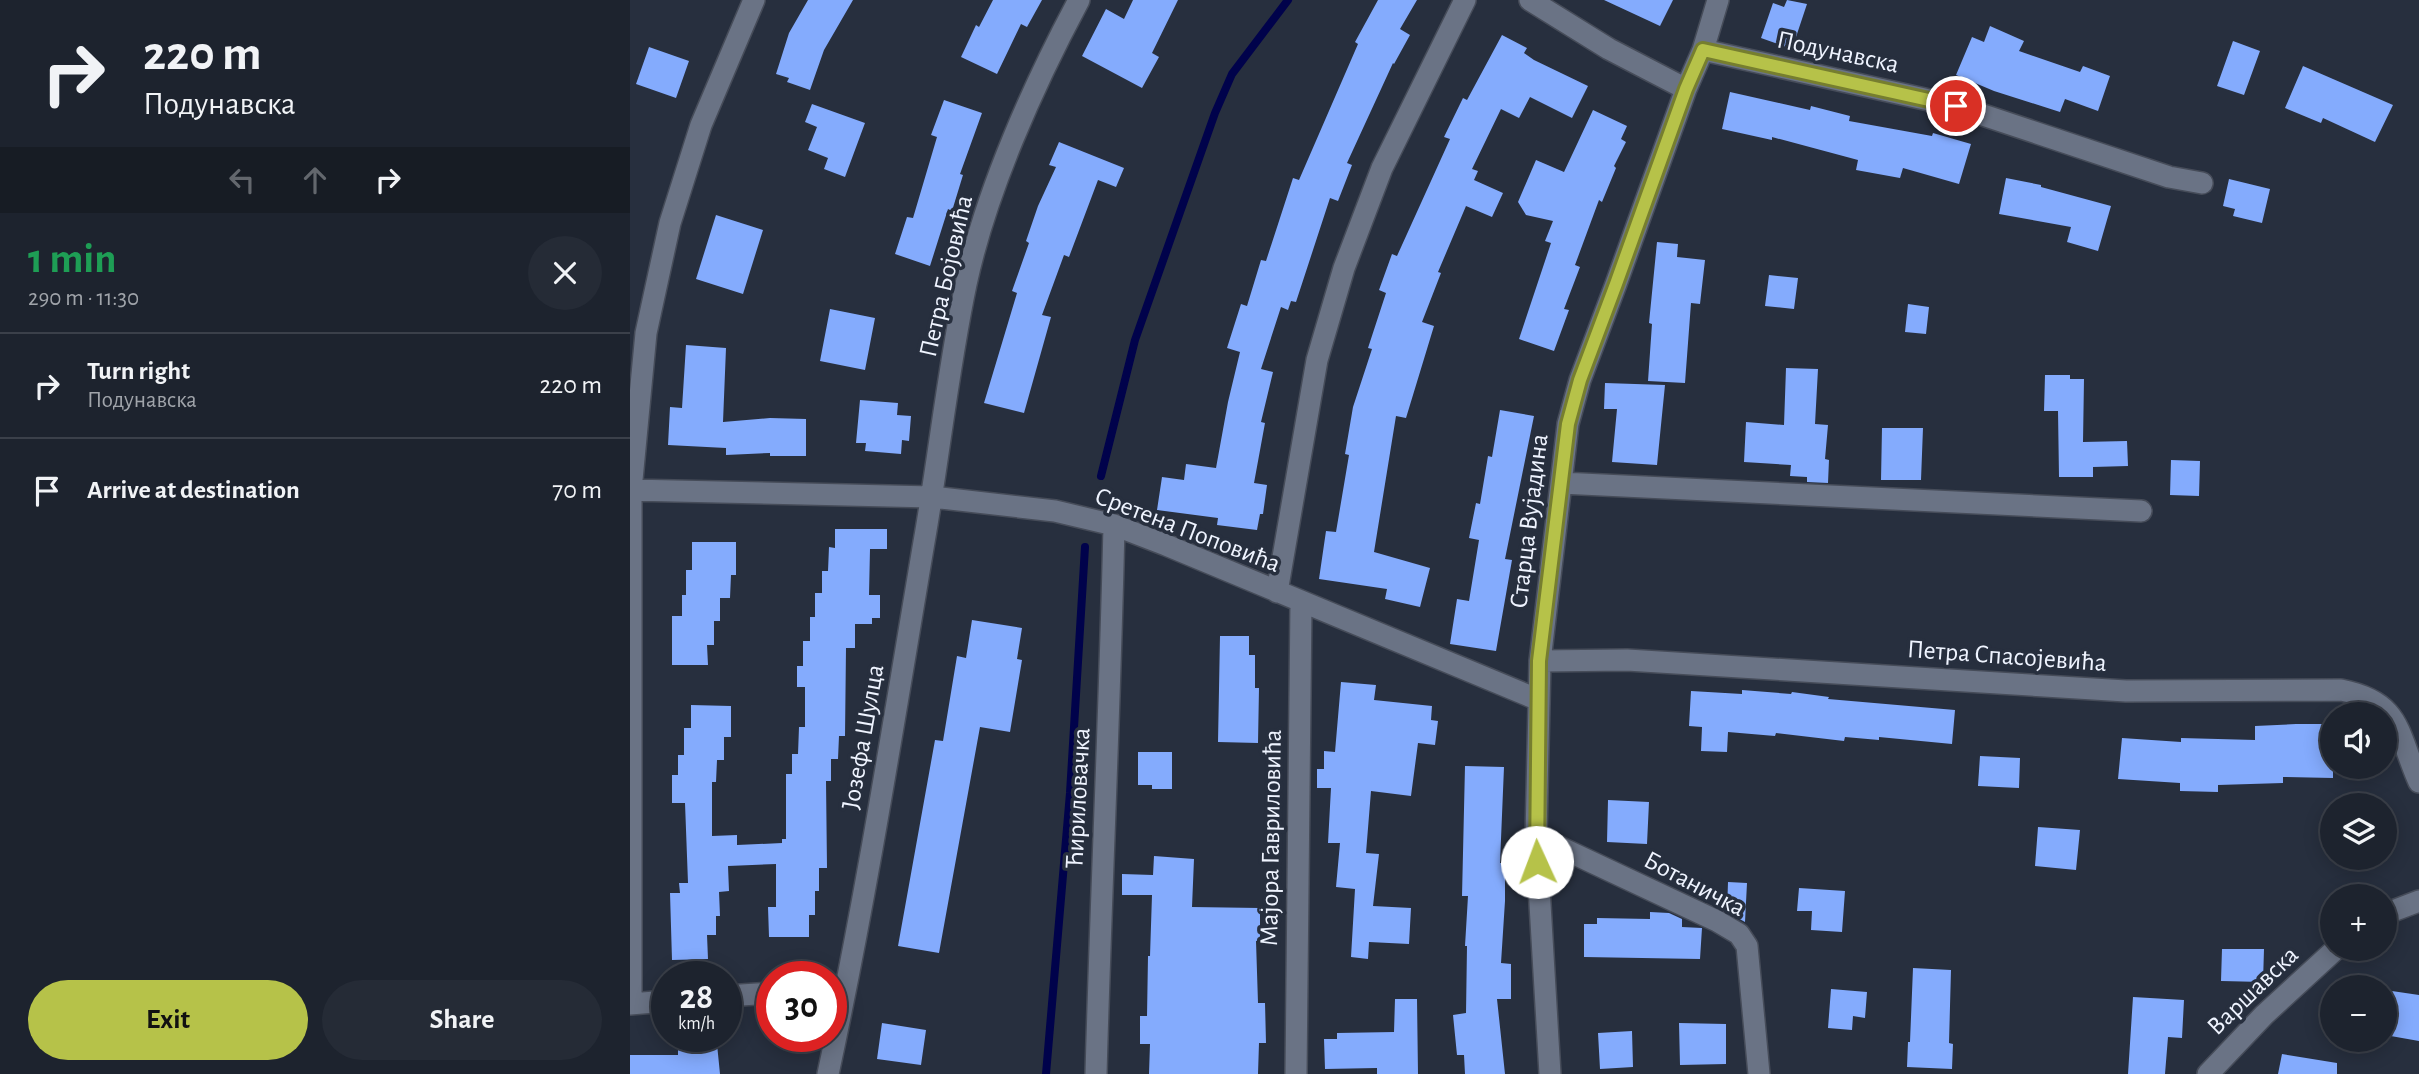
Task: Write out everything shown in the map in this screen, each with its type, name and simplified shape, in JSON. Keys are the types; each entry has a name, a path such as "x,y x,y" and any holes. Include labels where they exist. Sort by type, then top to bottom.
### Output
{"street":[{"path":"651,1002 630,1004 630,490 646,333 670,223 701,125 754,0"},
{"name":"Петра Бојовића","path":"932,497 966,283 987,207 1024,115 1079,0"},
{"path":"1277,592 1317,360 1344,268 1382,168 1465,0"},
{"path":"1530,0 1609,49 1686,89"},
{"name":"Старца Вујадина","path":"1549,1074 1536,836 1539,661 1568,424 1580,380 1686,89 1703,50 1718,0"},
{"name":"Подунавска","path":"1703,50 1956,106 2169,177 2202,183"},
{"path":"1560,483 2141,512"},
{"name":"Сретена Поповића","path":"630,490 932,497 1055,511 1114,525 1539,699"},
{"name":"Јозефа Шулца","path":"844,961 932,497"},
{"name":"Ћириловачка","path":"1096,1074 1103,829 1111,682 1114,525"},
{"name":"Мајора Гавриловића","path":"1296,1074 1301,602"},
{"name":"Петра Спасојевића","path":"1539,661 1627,660 2126,691 2340,690 2362,694 2379,703 2390,714 2400,731 2419,782"},
{"name":"Ботаничка","path":"1536,836 1717,921 1739,934 1747,946 1749,958 1759,1074"},
{"path":"2397,909 2419,901"},
{"name":"Варшавска","path":"2208,1074 2264,1015 2323,961"},
{"name":"Јозефа Шулца","path":"828,1074 831,1052"}],"building":[{"path":"808,0 853,0 824,50 810,90 787,82 789,78 776,74 789,33"},
{"path":"993,0 1042,0 1027,27 1021,24 997,74 961,57 976,25 979,27"},
{"path":"1133,0 1178,0 1152,53 1159,57 1142,88 1082,56 1106,9 1124,19"},
{"path":"1378,0 1417,0 1400,29 1410,35 1393,63 1347,163 1352,165 1338,201 1330,198 1296,302 1291,301 1288,310 1281,307 1261,369 1273,372 1261,422 1265,423 1254,483 1267,485 1263,514 1260,514 1257,530 1217,525 1218,518 1157,510 1162,477 1184,480 1186,464 1216,468 1240,352 1227,348 1241,304 1247,306 1261,260 1266,261 1293,178 1299,180 1358,44 1355,42"},
{"path":"1604,0 1673,0 1660,26"},
{"path":"1787,0 1807,4 1792,49 1761,38 1773,3 1784,7"},
{"path":"1990,26 2024,41 2019,51 2080,72 2083,66 2110,76 2098,111 2065,99 2060,112 1994,91 1956,75 1972,37 1984,42"},
{"path":"1502,35 1527,48 1524,53 1534,60 1588,86 1572,118 1530,97 1519,118 1501,109 1472,169 1478,171 1474,180 1503,193 1492,217 1466,206 1438,272 1441,273 1422,322 1434,326 1406,418 1396,416 1374,552 1430,568 1420,607 1385,599 1387,589 1319,579 1326,531 1336,532 1349,455 1345,454 1353,407 1372,349 1368,348 1386,293 1379,290 1392,254 1397,256 1450,139 1444,137 1463,98 1467,100"},
{"path":"2233,41 2260,51 2244,95 2217,86"},
{"path":"649,47 689,61 676,98 636,84"},
{"path":"2303,66 2393,105 2375,142 2323,118 2321,123 2285,108"},
{"path":"1730,92 1810,110 1811,106 1850,116 1849,121 1932,136 1933,133 1971,144 1959,184 1903,168 1900,178 1856,170 1858,160 1772,137 1772,140 1722,129"},
{"path":"944,100 982,113 960,174 963,175 952,211 948,209 930,266 895,254 907,217 913,218 937,137 931,135"},
{"path":"812,104 865,123 845,177 824,169 828,158 808,150 817,127 805,122"},
{"path":"1593,110 1627,126 1621,139 1626,142 1614,166 1616,168 1602,202 1599,200 1575,265 1580,267 1564,309 1569,310 1554,351 1519,339 1551,243 1545,241 1553,221 1526,215 1518,202 1536,160 1564,172"},
{"path":"1059,142 1124,168 1116,187 1098,180 1069,257 1064,255 1042,315 1051,317 1024,413 984,403 1017,293 1012,291 1029,243 1026,241 1056,167 1049,165"},
{"path":"2006,178 2041,185 2111,206 2098,251 2067,242 2071,227 1999,214"},
{"path":"2229,179 2270,189 2262,223 2233,216 2235,209 2223,206"},
{"path":"716,215 763,230 743,294 696,279"},
{"path":"1657,242 1678,244 1677,257 1705,260 1700,304 1691,303 1685,383 1648,381 1652,324 1649,323"},
{"path":"1769,275 1798,278 1794,309 1765,306"},
{"path":"1908,304 1929,307 1926,334 1905,332"},
{"path":"830,309 875,318 865,370 820,361"},
{"path":"686,345 726,348 723,422 770,418 806,419 806,456 770,456 770,453 726,455 726,448 668,445 670,407 682,408"},
{"path":"1786,368 1818,369 1815,424 1828,425 1825,459 1829,460 1828,483 1807,482 1807,477 1790,476 1791,465 1744,462 1746,422 1784,425"},
{"path":"2045,375 2070,375 2070,379 2084,379 2083,442 2127,441 2128,466 2093,467 2093,477 2059,477 2058,411 2044,411"},
{"path":"1605,383 1665,385 1657,465 1612,462 1617,409 1604,409"},
{"path":"860,400 898,403 897,415 911,416 909,441 902,440 901,454 865,451 866,443 856,443"},
{"path":"1500,410 1534,416 1505,559 1512,560 1496,651 1450,644 1457,599 1469,601 1479,540 1469,538 1476,503 1480,504 1488,456 1492,457"},
{"path":"1882,428 1923,428 1921,480 1881,480"},
{"path":"2171,460 2200,461 2199,496 2170,495"},
{"path":"835,529 887,529 887,549 870,549 869,595 880,595 880,618 872,618 872,624 855,624 855,648 846,648 845,736 839,736 838,759 831,759 831,781 826,781 827,868 819,868 819,891 815,891 815,915 809,915 809,937 769,937 768,907 776,907 776,864 728,866 729,891 719,892 720,916 716,916 716,935 707,935 708,959 672,960 670,893 680,893 679,883 688,883 685,803 672,803 672,775 678,775 678,755 684,755 684,728 691,728 691,705 731,706 731,737 724,737 724,760 717,760 716,782 712,782 712,836 737,835 737,845 782,843 782,839 786,839 786,774 792,774 792,754 798,754 799,727 805,727 805,687 797,687 797,666 803,666 803,641 810,641 810,617 815,617 815,593 822,593 822,571 828,571 829,547 835,548"},
{"path":"692,542 736,542 736,575 731,575 730,598 720,598 720,621 714,621 714,645 707,645 708,665 672,665 672,616 682,616 682,595 686,595 686,570 692,570"},
{"path":"972,620 1022,628 1017,659 1022,660 1010,732 980,727 939,953 898,946 935,740 943,741 957,656 966,658"},
{"path":"1220,636 1249,636 1249,655 1255,655 1255,688 1259,688 1258,743 1218,742"},
{"path":"1341,682 1376,685 1374,700 1432,706 1431,720 1438,721 1435,745 1418,743 1411,796 1371,791 1366,853 1379,854 1373,906 1411,908 1409,944 1369,942 1368,959 1351,957 1355,889 1336,887 1340,843 1328,843 1331,788 1317,788 1317,769 1324,769 1324,751 1335,752"},
{"path":"1742,690 1792,692 1829,697 1828,699 1955,710 1952,744 1879,737 1879,740 1845,737 1844,741 1776,733 1775,736 1728,732 1727,752 1701,751 1702,727 1689,726 1691,691 1742,694"},
{"path":"2320,724 2320,778 2283,777 2283,783 2218,785 2218,792 2180,791 2180,783 2118,779 2122,738 2181,742 2181,738 2255,740 2255,726"},
{"path":"1138,752 1172,752 1172,789 1152,789 1152,785 1138,785"},
{"path":"1980,756 2020,758 2019,788 1978,786"},
{"path":"1465,766 1504,767 1500,863 1505,863 1505,901 1501,963 1511,964 1511,999 1497,999 1505,1074 1465,1074 1464,1055 1457,1055 1453,1015 1466,1013 1465,946 1468,896 1462,896"},
{"path":"1608,800 1649,802 1647,844 1607,842"},
{"path":"2038,827 2080,830 2076,870 2035,866"},
{"path":"1154,856 1194,859 1192,907 1260,908 1260,941 1256,941 1258,1003 1265,1003 1266,1043 1259,1043 1258,1074 1149,1074 1150,1044 1140,1044 1140,1016 1147,1016 1152,895 1122,895 1122,874 1153,875"},
{"path":"1728,882 1747,883 1745,922 1727,912"},
{"path":"1799,888 1845,891 1842,932 1811,930 1812,911 1797,911"},
{"path":"1650,912 1669,913 1682,919 1682,927 1702,928 1700,959 1584,957 1584,924 1597,924 1597,918 1650,919"},
{"path":"2222,949 2264,949 2263,982 2221,981"},
{"path":"1913,968 1951,970 1949,1043 1953,1044 1952,1069 1907,1067"},
{"path":"1831,989 1867,992 1865,1018 1853,1016 1852,1030 1828,1028"},
{"path":"2397,992 2419,995 2419,1041 2397,1037"},
{"path":"2133,997 2184,1000 2182,1038 2168,1037 2165,1074 2128,1074"},
{"path":"1395,999 1417,999 1418,1074 1377,1074 1377,1068 1325,1069 1324,1039 1337,1039 1337,1033 1394,1032"},
{"path":"882,1023 926,1030 921,1065 877,1059"},
{"path":"1679,1023 1726,1024 1726,1064 1680,1065"},
{"path":"1632,1031 1633,1067 1600,1069 1598,1033"},
{"path":"678,1052 718,1052 720,1074 630,1074 630,1055 678,1055"},
{"path":"2282,1054 2337,1063 2337,1074 2278,1074"}],"waterway":[{"path":"1101,476 1135,340 1215,113 1232,74 1288,0"},
{"path":"1046,1074 1070,793 1085,547"}],"route":[{"path":"1537,862 1539,661 1568,424 1580,380 1686,89 1703,50 1956,106"}]}
